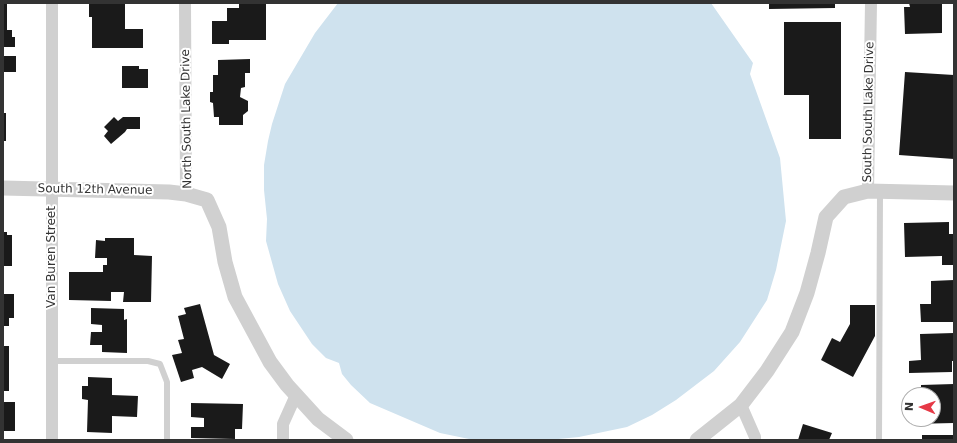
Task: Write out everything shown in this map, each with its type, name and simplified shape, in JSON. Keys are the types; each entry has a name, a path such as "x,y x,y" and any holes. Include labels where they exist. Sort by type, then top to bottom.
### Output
{"street":[{"name":"Van Buren Street","path":"52,3 52,440"},
{"name":"North South Lake Drive","path":"185,3 186,194 207,200 219,227 235,297 270,362 287,385 318,419 346,440"},
{"name":"South South Lake Drive","path":"697,440 741,405 767,372 792,332 807,293 826,217 844,197 874,191 871,3"},
{"name":"South 12th Avenue","path":"3,188 52,188 169,192 186,194"},
{"path":"874,191 954,193"},
{"path":"283,440 283,424 296,395"},
{"path":"741,405 755,440"}],"lane":[{"path":"874,191 878,440"},
{"path":"52,361 148,361 160,364 167,382 167,440"}],"water":[{"path":"338,3 711,3 753,63 750,74 780,158 786,221 776,270 767,300 740,342 714,371 676,400 652,415 627,427 579,437 548,440 474,440 440,433 370,403 351,385 342,374 339,363 326,358 312,344 290,311 278,284 266,241 267,219 264,190 264,165 268,141 285,84 315,33"}],"building":[{"path":"3,3 7,3 7,30 12,30 12,37 15,37 15,47 3,47"},
{"path":"89,3 125,3 125,29 143,29 143,48 92,48 92,17 89,17"},
{"path":"239,3 266,3 266,40 229,40 229,44 212,44 212,21 227,21 227,8 239,8"},
{"path":"769,3 835,3 835,8 769,9"},
{"path":"909,3 942,3 942,33 905,34 904,7 910,7"},
{"path":"784,22 841,22 841,139 809,139 809,95 784,95"},
{"path":"3,56 16,56 16,72 3,72"},
{"path":"250,59 250,73 245,73 245,87 241,88 240,97 248,101 248,111 243,115 243,125 219,125 219,117 214,117 213,103 210,102 210,92 213,92 213,75 218,75 218,60"},
{"path":"122,66 139,66 139,69 148,69 148,88 122,88"},
{"path":"905,72 954,75 954,159 899,155"},
{"path":"3,113 6,113 6,141 3,141"},
{"path":"114,117 118,121 123,117 140,117 140,129 127,129 111,144 104,136 108,131 104,127"},
{"path":"949,222 949,234 954,234 954,265 942,265 942,256 905,257 904,223"},
{"path":"3,232 7,232 7,235 12,235 12,266 3,266"},
{"path":"105,238 134,238 134,255 152,256 151,302 123,302 124,292 111,292 111,301 69,300 69,272 103,272 103,265 107,265 107,258 95,258 96,240 105,241"},
{"path":"954,280 954,322 921,322 920,304 931,304 931,281"},
{"path":"3,294 14,294 14,318 9,318 9,326 3,326"},
{"path":"200,304 214,355 230,364 222,379 202,367 192,370 194,378 181,382 172,355 182,353 178,340 184,339 178,316 186,314 184,308"},
{"path":"850,305 875,305 875,336 853,377 821,360 832,338 840,342 850,324"},
{"path":"91,308 124,309 124,320 127,319 127,353 102,352 102,345 90,345 91,332 102,332 102,325 91,324"},
{"path":"954,333 954,361 952,361 952,372 909,373 909,361 921,360 920,334"},
{"path":"3,346 9,346 9,391 3,391"},
{"path":"88,377 112,378 112,395 138,396 137,417 112,416 112,433 87,432 88,400 82,399 82,386 88,386"},
{"path":"954,384 954,423 941,423 941,387 921,387 921,385"},
{"path":"3,402 15,402 15,431 3,431"},
{"path":"191,403 243,404 242,429 235,429 235,439 191,438 191,427 204,427 204,418 191,417"},
{"path":"803,424 832,433 829,440 798,440"},
{"path":"922,435 953,435 953,440 922,440"}]}
